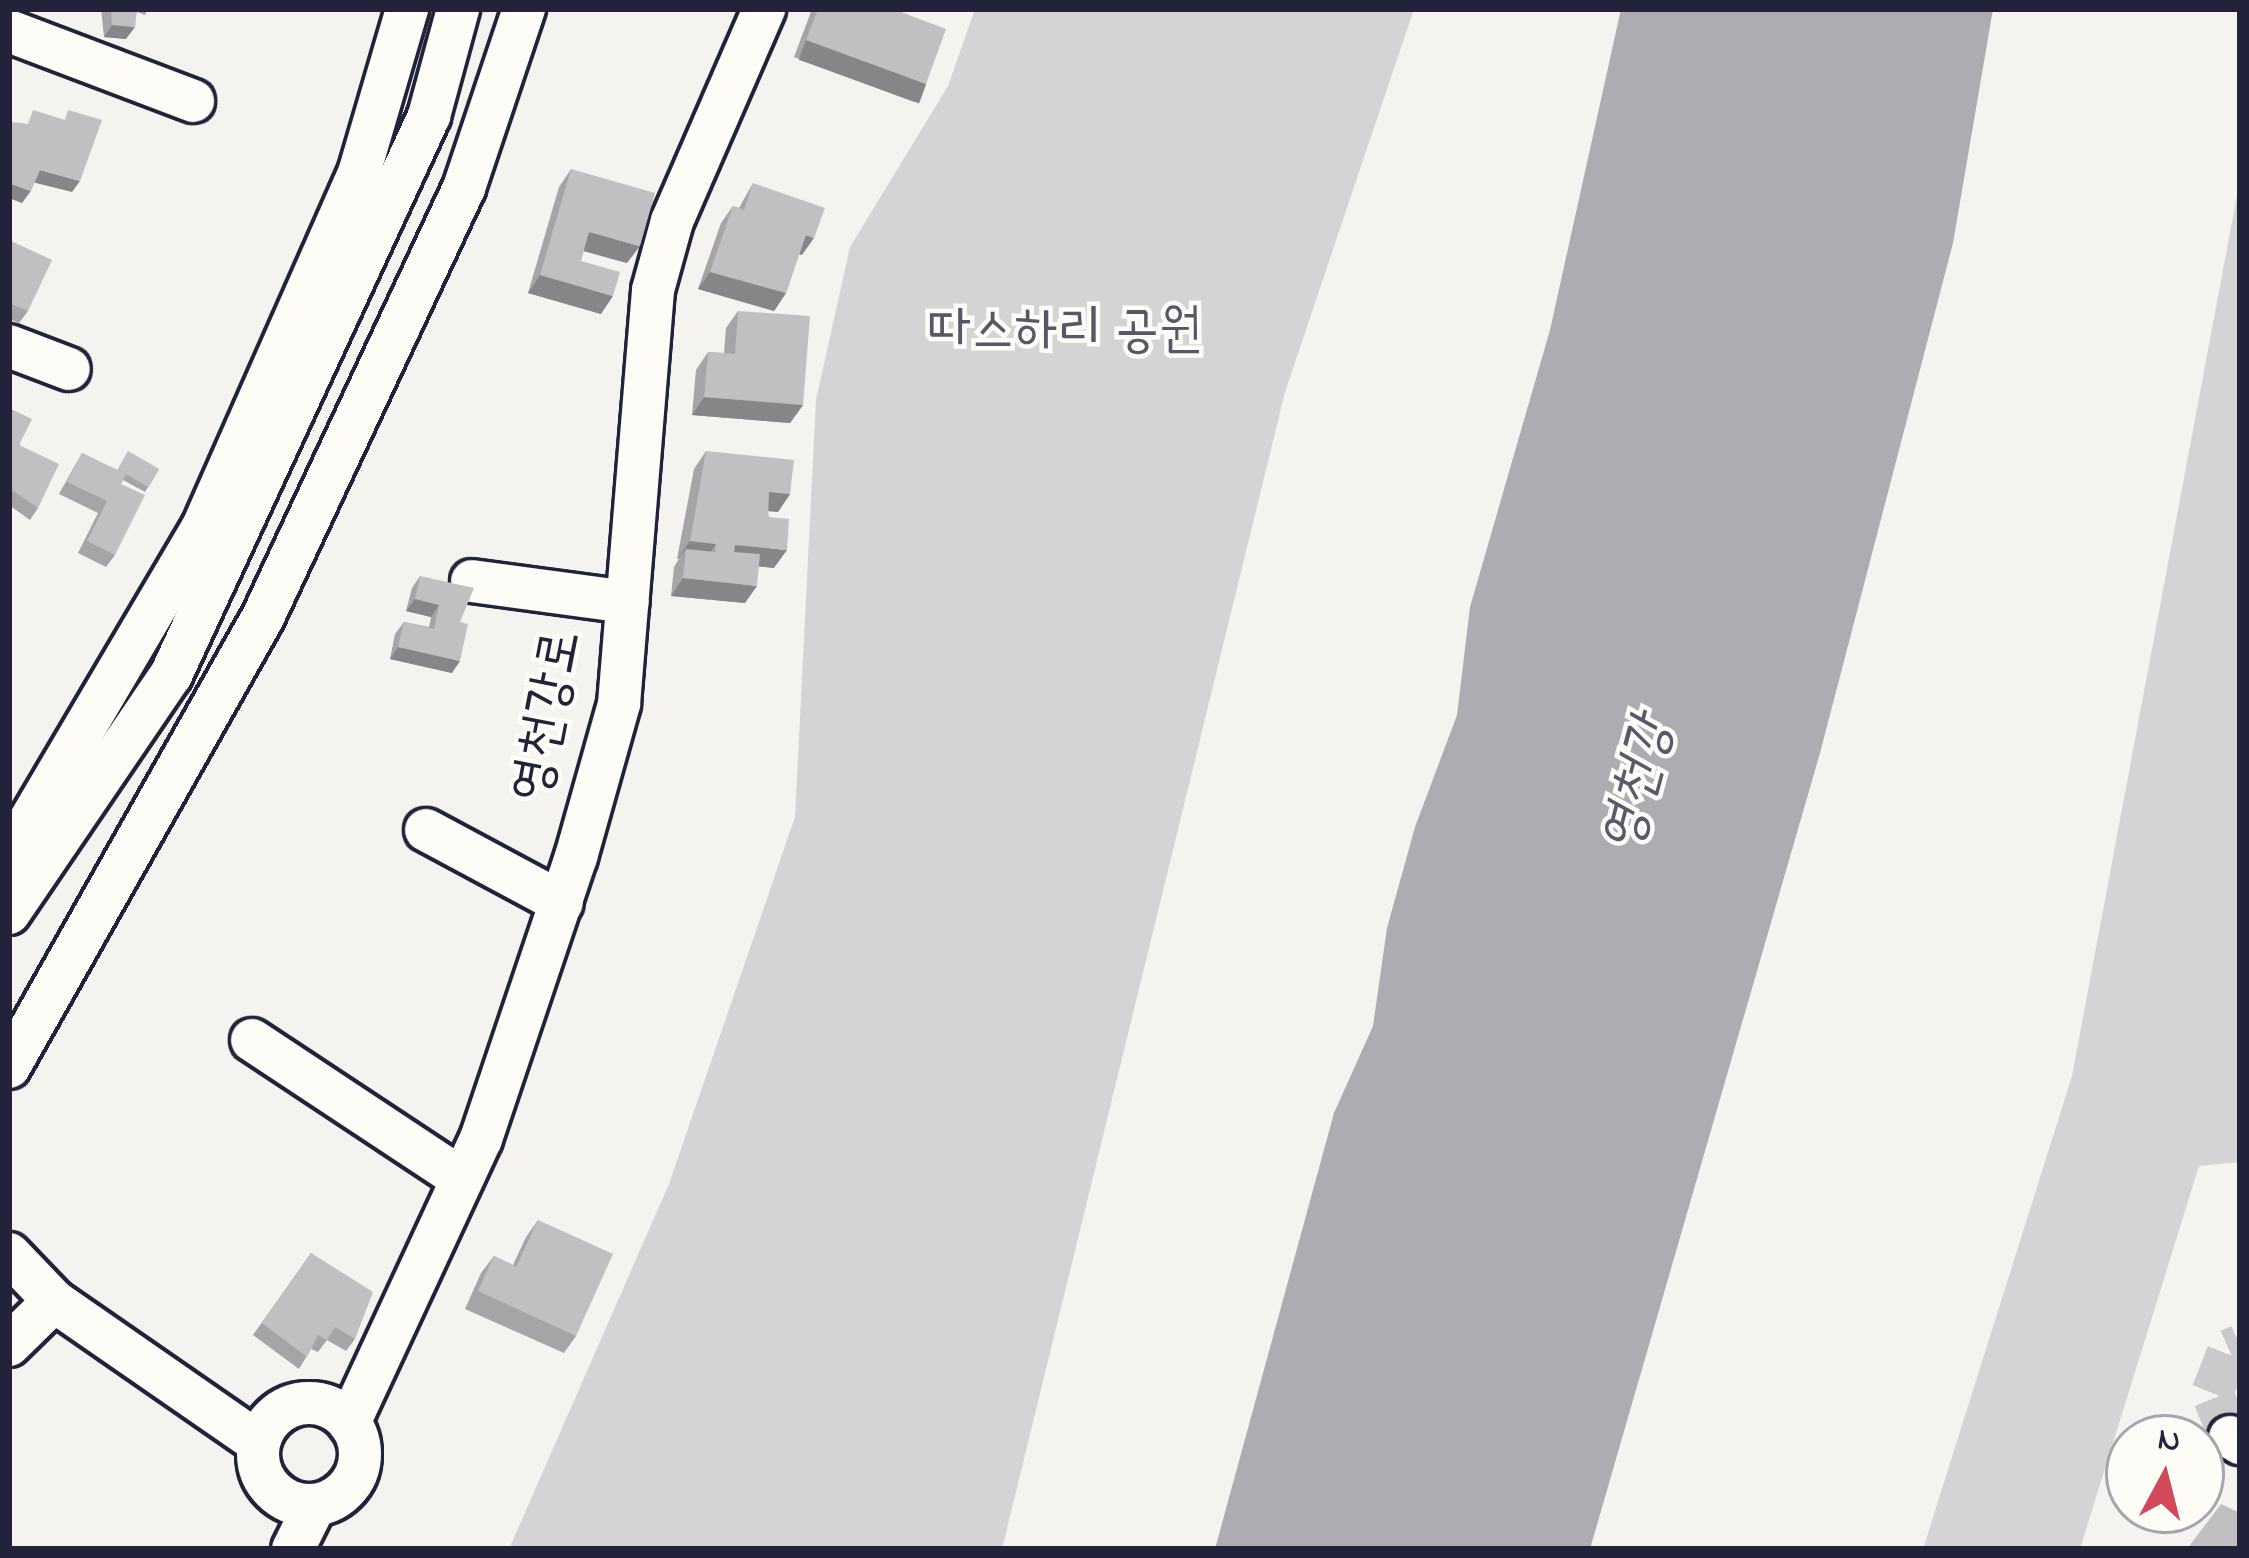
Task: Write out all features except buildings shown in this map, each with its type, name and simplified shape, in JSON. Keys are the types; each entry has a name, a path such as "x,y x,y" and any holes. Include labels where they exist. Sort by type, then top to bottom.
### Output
{"street":[{"path":"9,856 202,530 361,170 407,9"},
{"path":"9,913 171,675 429,116 458,9"},
{"path":"9,1067 263,617 464,188 524,9"},
{"name":"영천강로","path":"349,1423 458,1177 481,1139 562,903 620,704 653,290 672,221 764,9"},
{"path":"9,31 194,101"},
{"path":"9,346 69,369"},
{"path":"472,581 628,602"},
{"path":"426,830 562,903"},
{"path":"253,1040 458,1177"},
{"path":"9,1255 54,1300 259,1443 271,1489 315,1505"},
{"path":"9,1345 54,1300"},
{"path":"259,1443 290,1406 322,1405 349,1423 358,1468 342,1493 315,1505 293,1549"}],"green space":[{"name":"따스하리 공원","path":"975,9 1414,9 1285,392 1002,1549 509,1549 669,1184 795,817 816,400 850,247 948,86"},
{"path":"2240,179 2240,1162 2199,1166 2122,1414 2105,1414 2105,1469 2080,1549 1923,1549 2072,1076"}],"water":[{"name":"영천강","path":"1621,9 1993,9 1953,243 1820,753 1590,1549 1215,1549 1334,1113 1373,1026 1387,928 1415,827 1457,715 1470,607 1550,330"}],"tunnel":[{"path":"2230,1437 2212,1393 2229,1350 2240,1345"}]}
